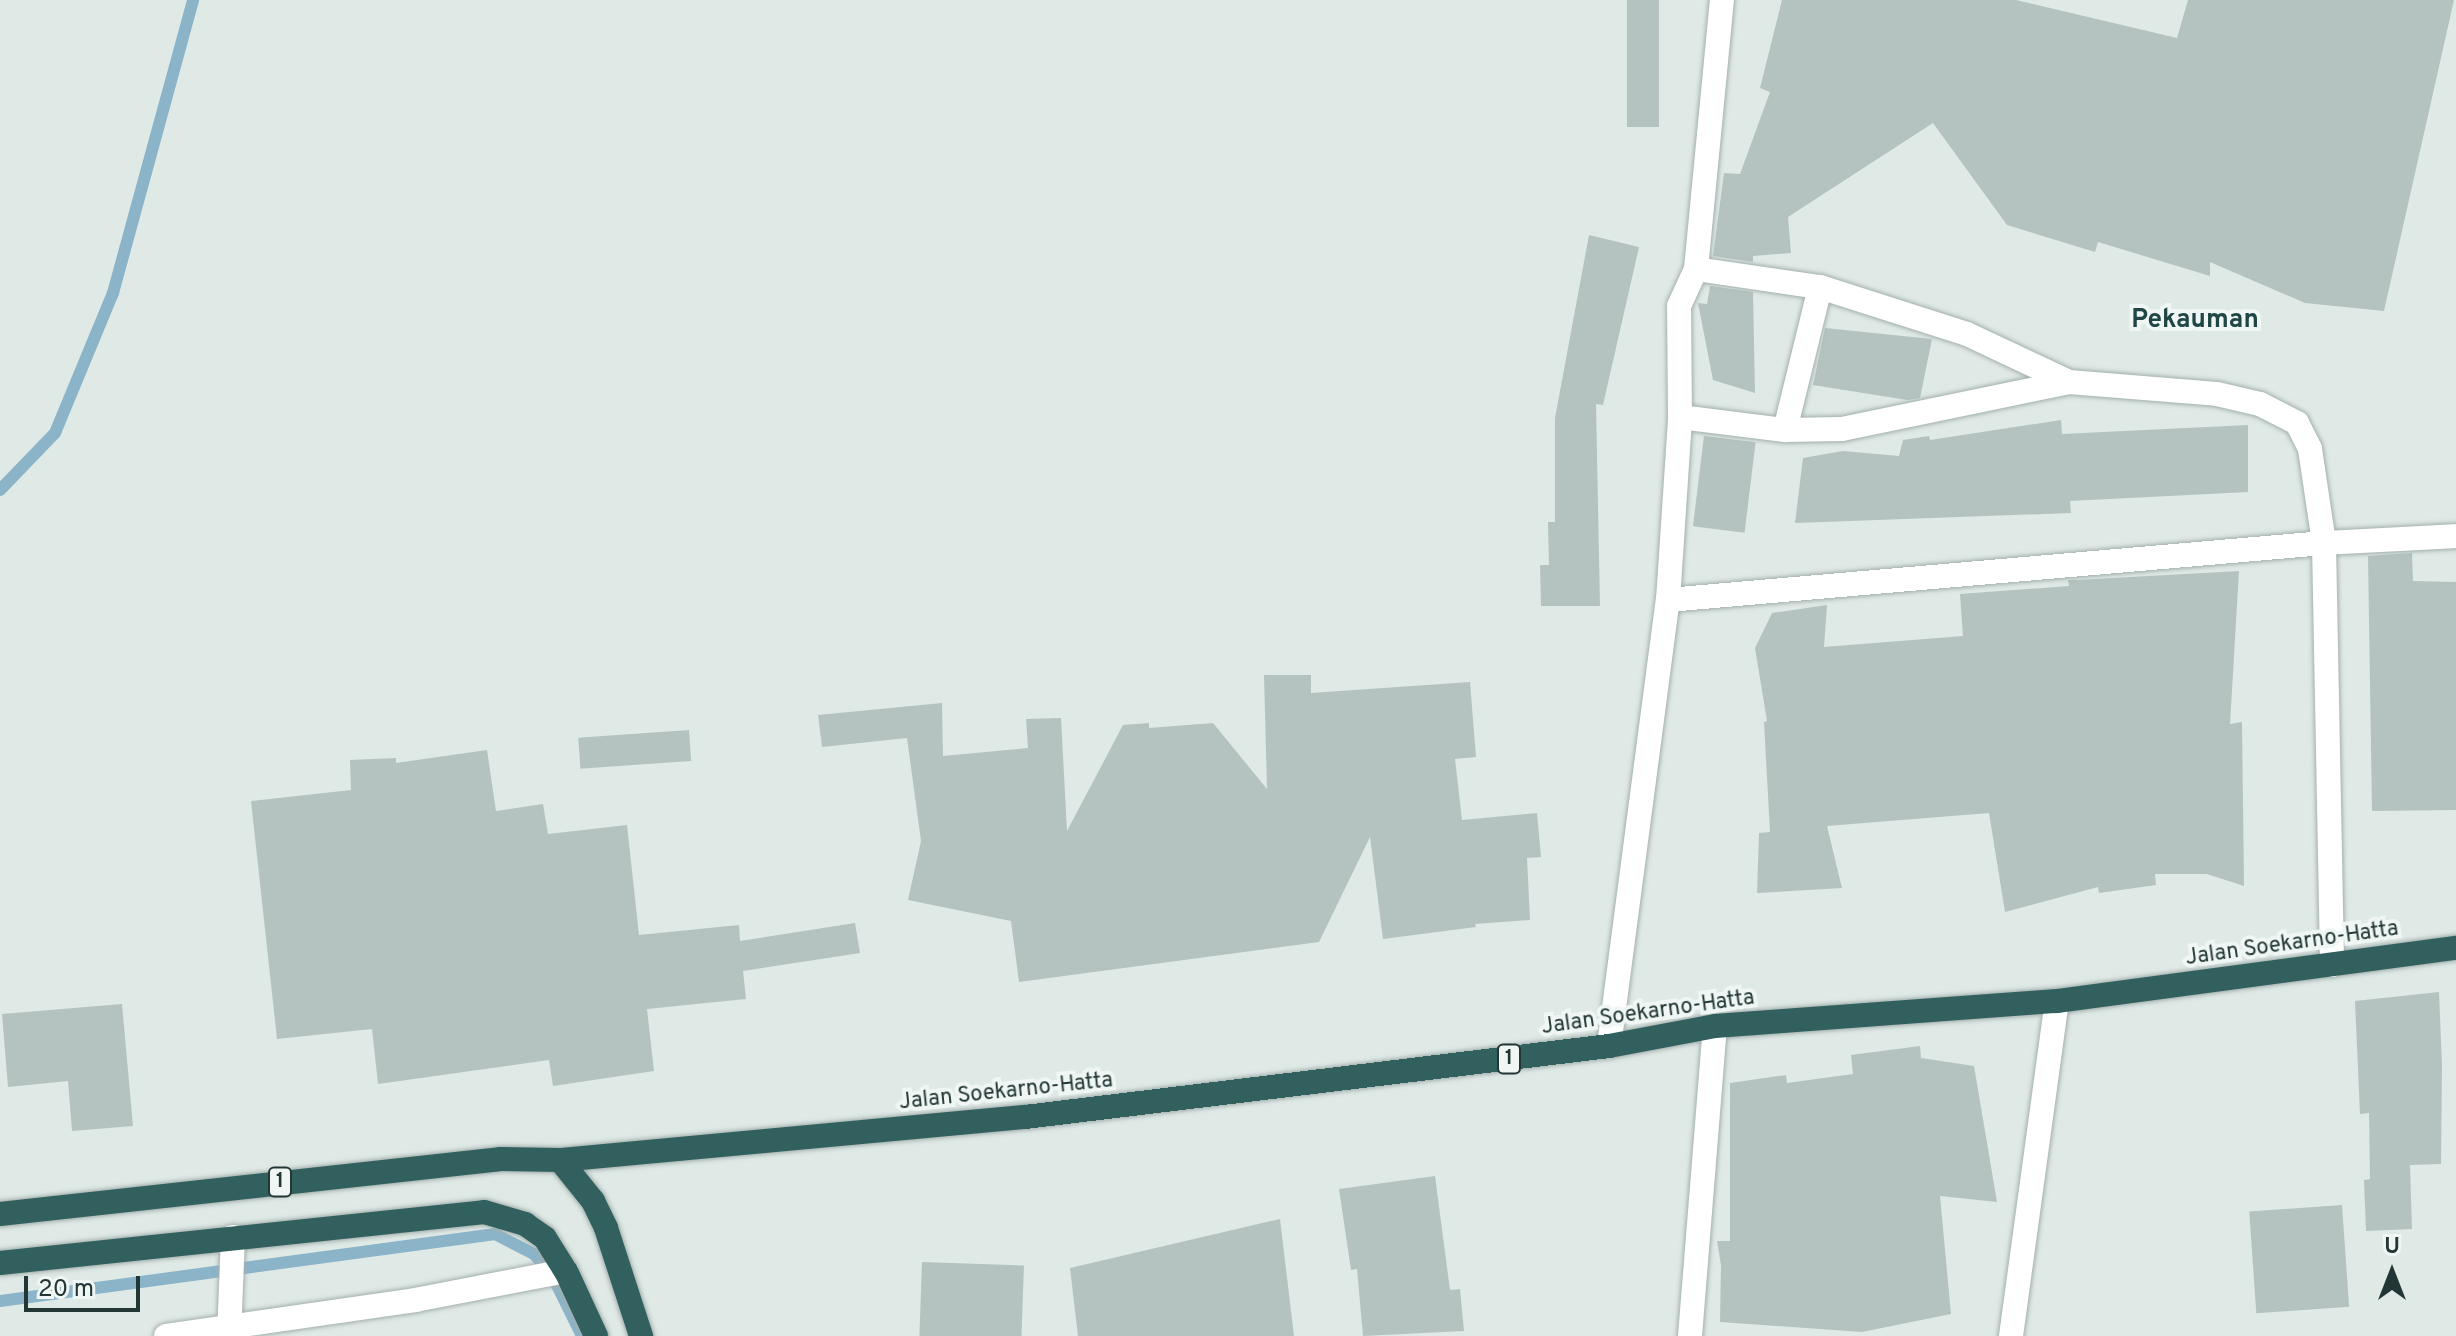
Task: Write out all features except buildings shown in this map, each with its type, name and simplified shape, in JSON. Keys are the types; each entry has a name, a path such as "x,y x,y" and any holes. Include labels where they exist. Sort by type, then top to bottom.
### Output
{"highway":[{"name":"Jalan Soekarno-Hatta","path":"560,1160 1069,1112 1609,1046 1715,1026 2057,1001 2456,948"},
{"name":"1","path":"0,1214 501,1159 560,1160"},
{"path":"560,1160 593,1201 606,1228 641,1336"},
{"name":"1","path":"0,1263 232,1247 484,1212 525,1224 545,1238 566,1271 596,1336"}],"street":[{"path":"1609,1046 1668,600 1680,417 1679,306 1696,269 1722,0"},
{"path":"1696,269 1820,287 1967,334 2069,382"},
{"path":"1785,430 1820,287"},
{"path":"1680,417 1785,430 1842,429 2069,382 2217,394 2260,404 2297,423 2310,449 2324,543 2332,965"},
{"path":"1668,600 2324,543 2456,536"},
{"path":"2011,1336 2057,1001"},
{"path":"1690,1336 1715,1026"},
{"path":"229,1331 232,1247"},
{"path":"166,1336 229,1331 566,1271"}],"waterway":[{"path":"0,490 55,433 113,293 193,0"},
{"path":"0,1301 495,1234 534,1254 553,1277 582,1336"}],"district":[{"name":"Pekauman","path":"2195,321"}]}
